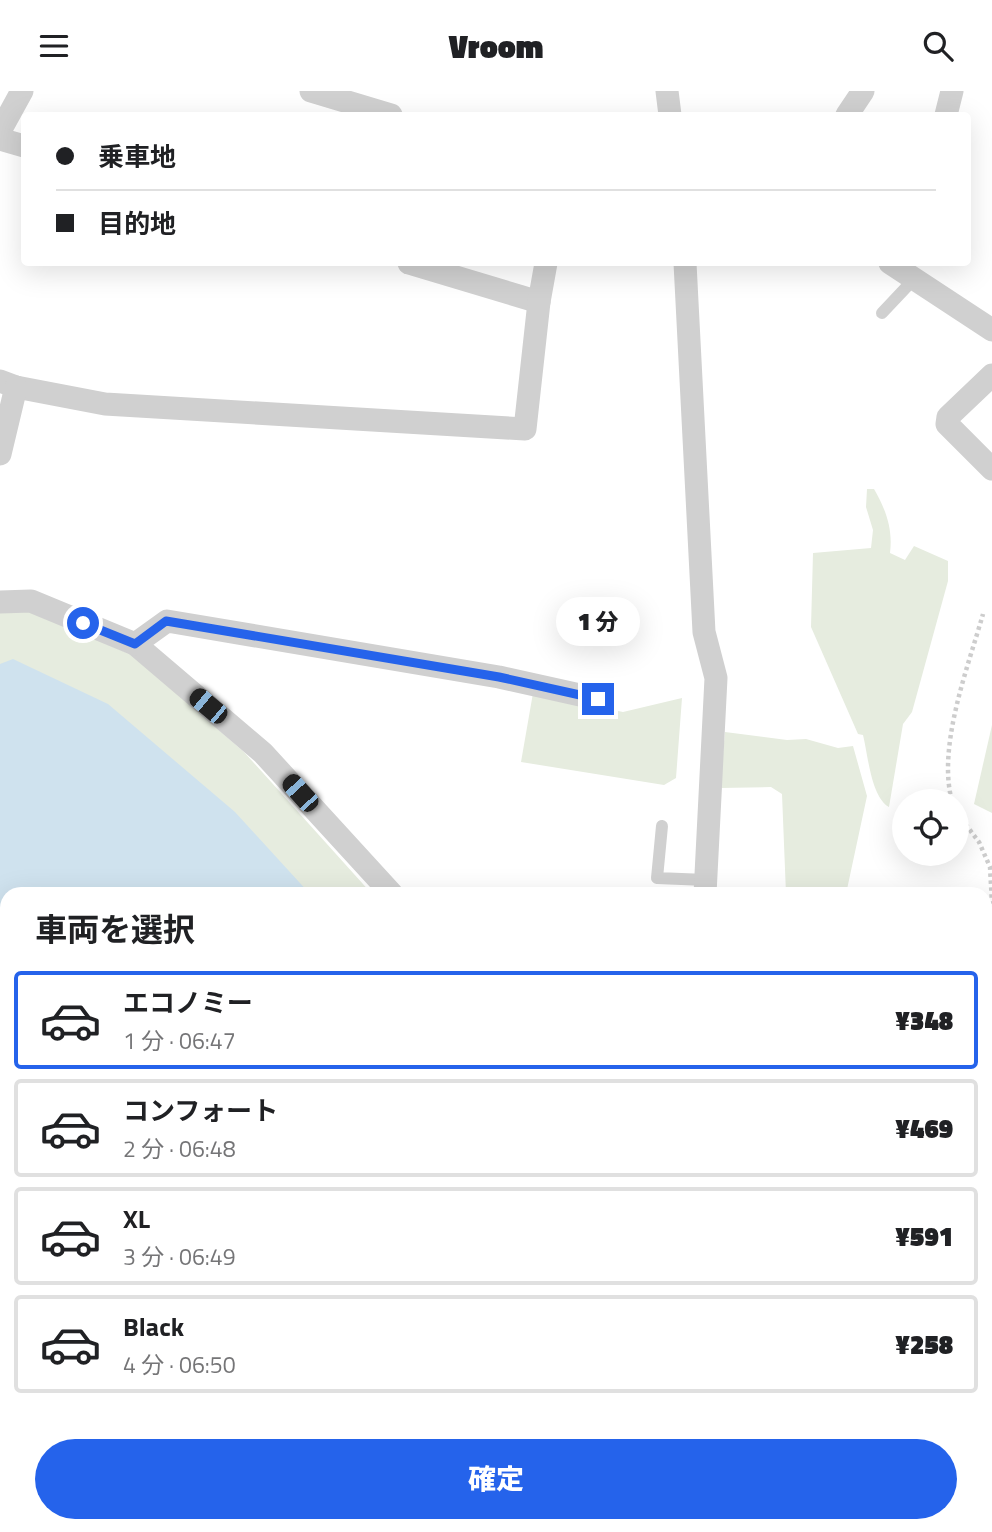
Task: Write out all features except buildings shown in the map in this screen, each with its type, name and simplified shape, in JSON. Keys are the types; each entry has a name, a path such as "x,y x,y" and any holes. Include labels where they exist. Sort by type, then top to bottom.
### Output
{"street":[{"path":"0,131 22,91"},
{"path":"311,91 381,112"},
{"path":"667,91 670,112"},
{"path":"849,112 863,91"},
{"path":"947,112 952,91"},
{"path":"0,139 21,145"},
{"path":"419,266 539,302"},
{"path":"0,454 8,384 105,404 524,429 545,266"},
{"path":"685,266 704,632 716,678 706,887"},
{"path":"905,269 992,330"},
{"path":"992,375 948,417 947,424 992,469"},
{"path":"0,602 31,601 135,644 263,753 386,887"},
{"path":"135,644 166,621 499,677 598,699"}],"lane":[{"path":"882,313 905,269"},
{"path":"662,826 657,878 706,887"}],"path":[{"path":"950,789 948,760 958,699 983,614"},
{"path":"969,829 979,842 990,867 991,887"}],"shaded area":[{"path":"867,489 874,489 889,528 890,553 905,560 914,546 948,561 948,581 912,712 903,724 889,807 883,802 874,785 863,735 858,734 811,627 813,553 871,548 873,530 866,507"},
{"path":"29,611 132,655 244,752 366,887 0,887 0,612"},
{"path":"533,693 623,712 682,698 676,778 664,785 521,762"},
{"path":"992,725 992,813 974,804"},
{"path":"725,732 787,740 806,739 838,748 853,746 867,796 848,887 786,887 782,794 771,787 720,788"}],"water":[{"path":"13,659 108,704 235,812 304,887 0,887 0,664"}],"route":[{"path":"83,623 135,644 166,621 499,677 598,699"}]}
